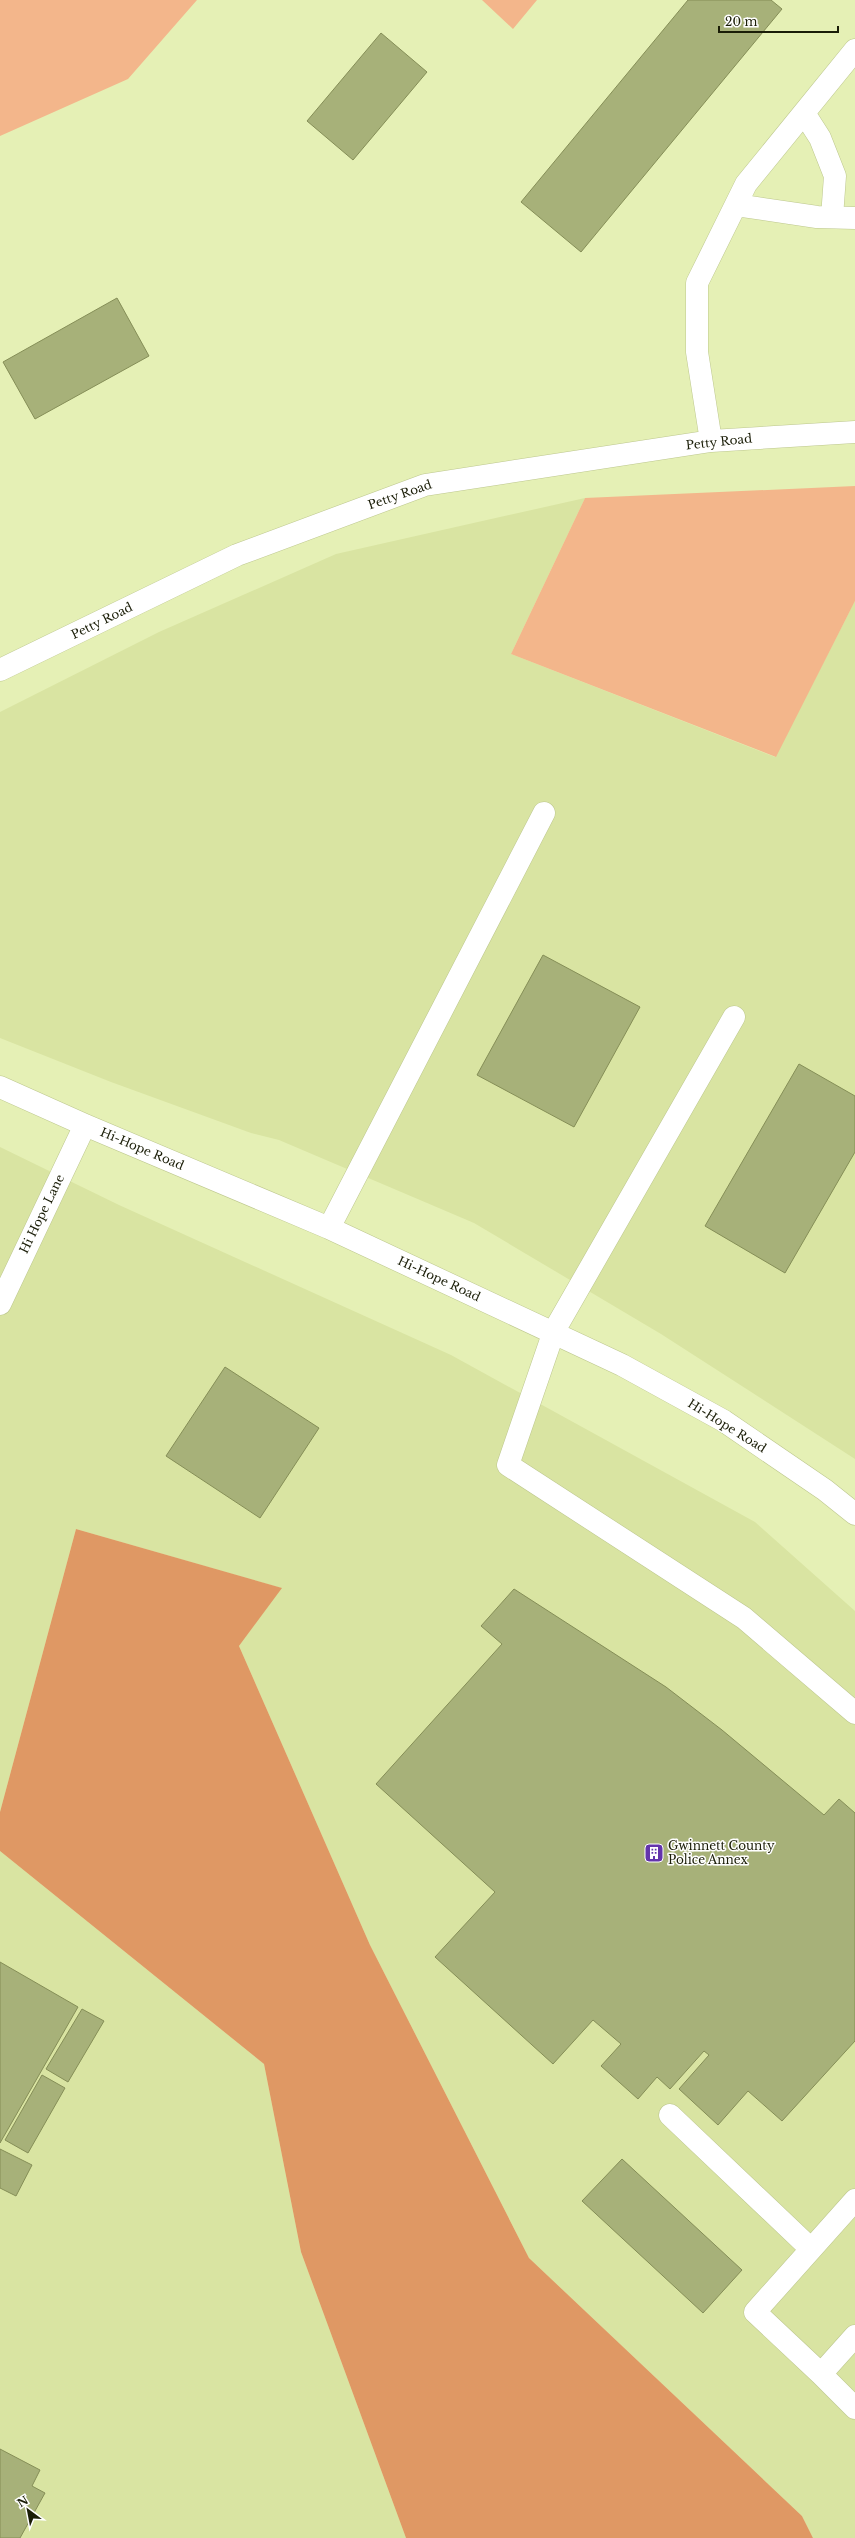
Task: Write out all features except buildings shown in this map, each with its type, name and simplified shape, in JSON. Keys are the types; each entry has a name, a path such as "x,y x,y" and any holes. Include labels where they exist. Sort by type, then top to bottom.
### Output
{"street":[{"path":"711,441 697,352 698,284 746,184 855,50"},
{"path":"804,113 820,138 835,176 832,217"},
{"path":"736,205 817,217 855,218"},
{"name":"Petty Road","path":"0,670 237,555 425,485 711,441 855,432"},
{"path":"329,1228 544,813"},
{"path":"734,1017 554,1332 508,1465 744,1618 855,1713"},
{"name":"Hi-Hope Road","path":"0,1087 85,1125 329,1228 622,1365 724,1421 825,1490 855,1514"},
{"name":"Hi Hope Lane","path":"0,1304 5,1280 85,1125"},
{"path":"670,2115 811,2249"},
{"path":"855,2200 756,2312 855,2408"},
{"path":"821,2374 855,2336"}],"shaded area":[{"path":"0,0 197,0 128,79 0,136"},
{"path":"482,0 537,0 513,29"},
{"path":"855,486 855,601 776,757 511,654 585,498"},
{"path":"585,498 511,654 775,757 855,601 855,1459 661,1334 474,1223 279,1140 251,1133 111,1082 0,1038 0,712 159,632 336,554"},
{"path":"0,1147 119,1205 451,1355 755,1522 855,1611 855,2538 813,2538 802,2516 529,2258 370,1945 239,1646 281,1588 76,1529 0,1812"},
{"path":"76,1529 282,1588 239,1646 370,1945 529,2258 802,2516 813,2538 406,2538 301,2252 264,2064 0,1851 0,1812"},
{"path":"0,1851 264,2064 301,2252 406,2538 0,2538"}],"place":[{"name":"Gwinnett County Police Annex","path":"654,1853"}]}
